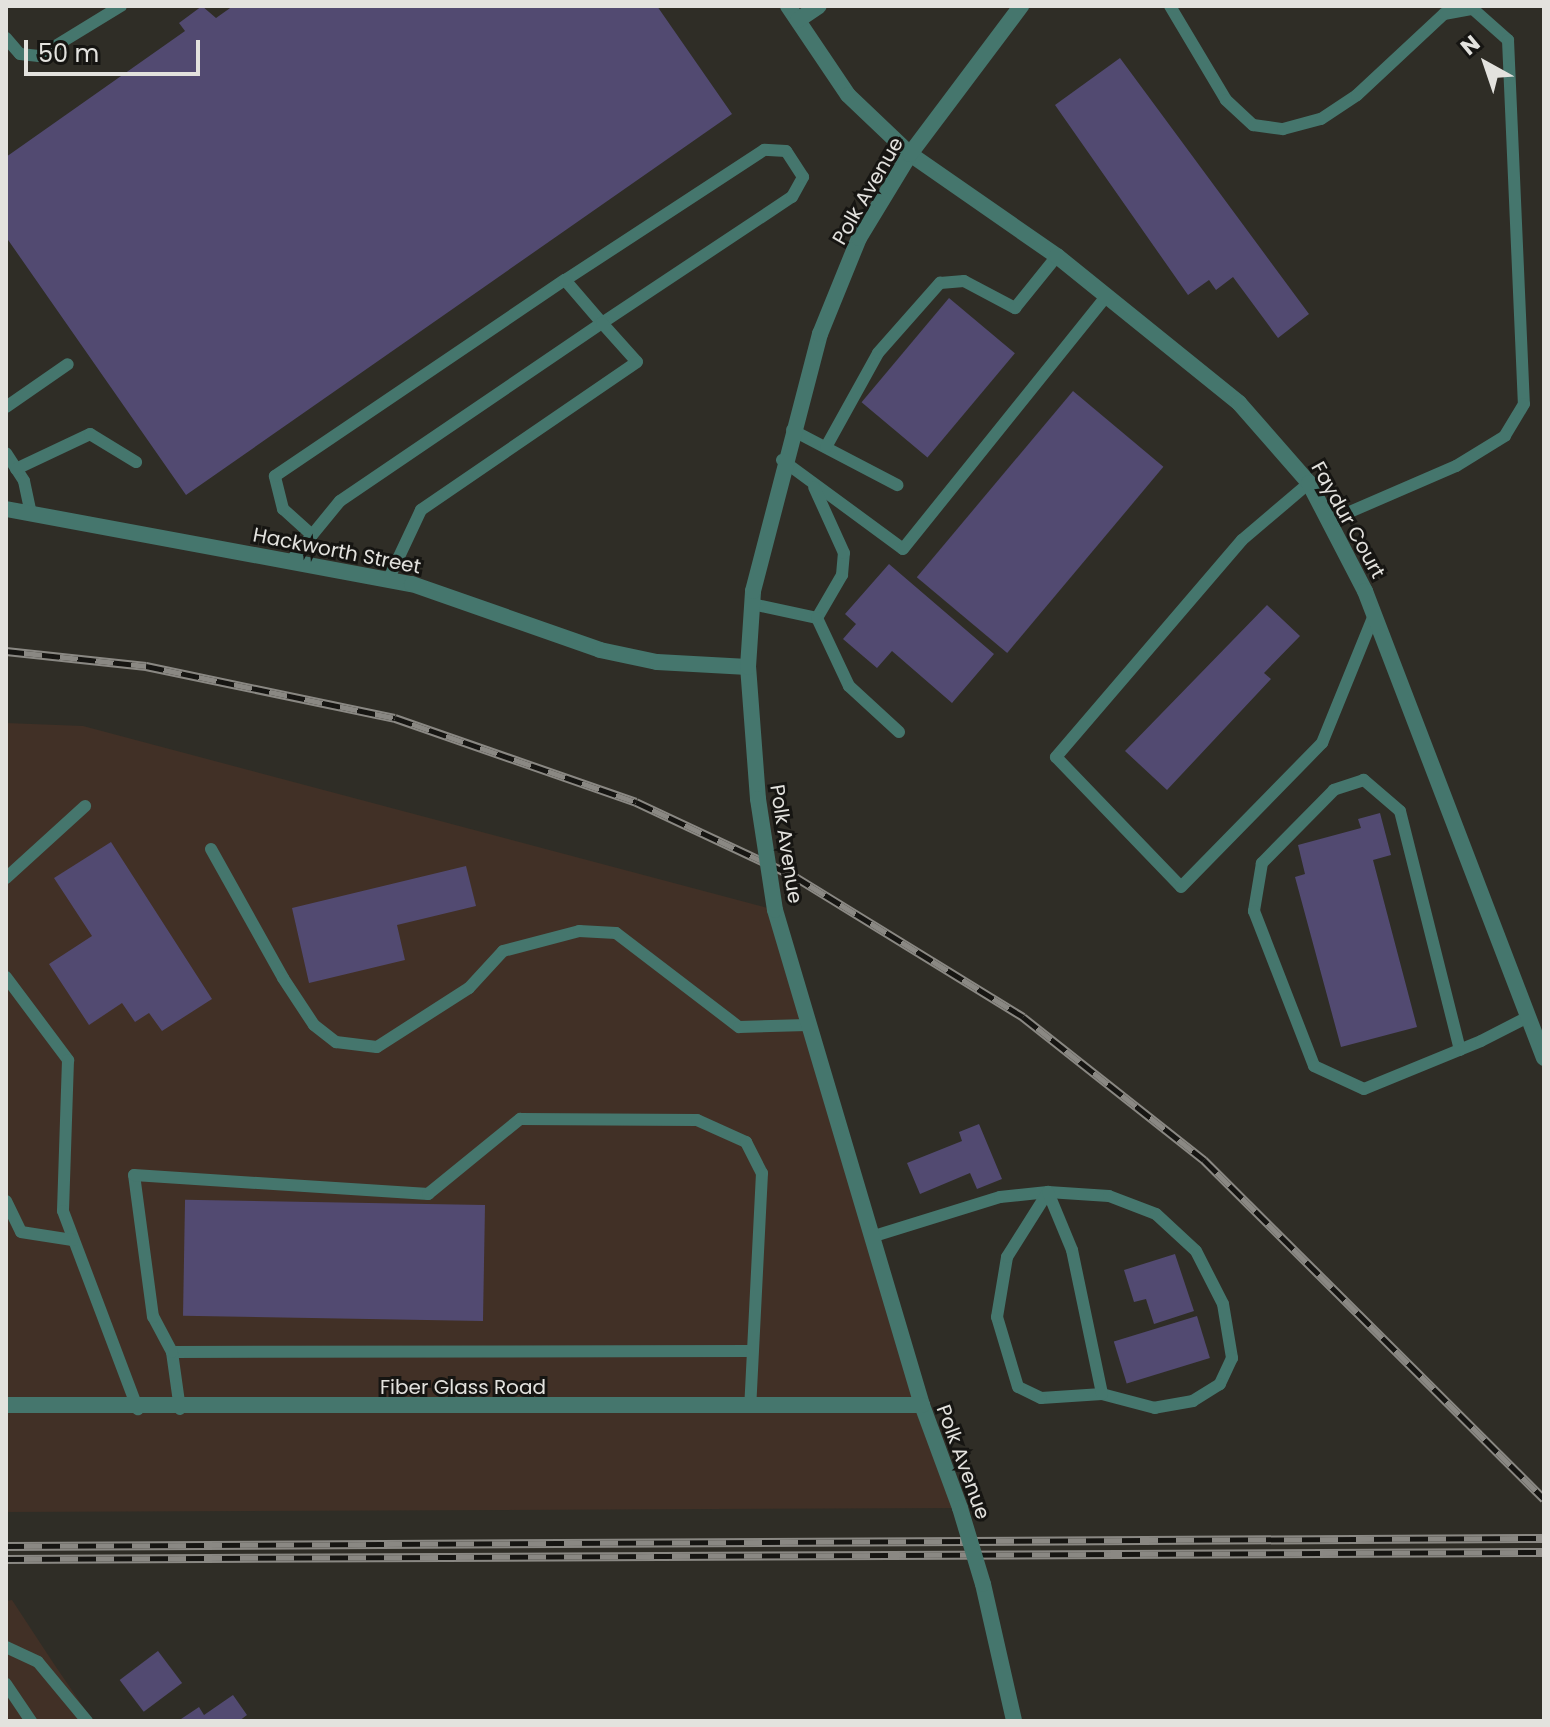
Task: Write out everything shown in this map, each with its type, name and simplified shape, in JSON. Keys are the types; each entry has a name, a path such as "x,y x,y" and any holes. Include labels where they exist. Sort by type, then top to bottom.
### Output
{"street":[{"name":"Faydur Court","path":"788,6 848,95 910,154 1057,256 1239,403 1309,483 1374,615 1544,1058"},
{"path":"798,20 819,6"},
{"name":"Polk Avenue","path":"1014,1721 983,1584 960,1508 922,1405 775,910 758,799 748,667 752,604 782,460 859,238 910,154 1021,6"},
{"name":"Hackworth Street","path":"6,509 388,580 600,650 657,662 748,667"},
{"name":"Fiber Glass Road","path":"6,1405 180,1409 922,1405"}],"lane":[{"path":"6,38 20,54 39,56 121,6"},
{"path":"1170,6 1226,100 1253,125 1283,129 1321,119 1357,95 1444,14 1473,9 1508,40 1524,404 1505,436 1456,466 1329,521"},
{"path":"290,562 340,501 792,197 803,177 786,151 764,150 275,476 283,509 312,535"},
{"path":"826,447 878,353 940,283 964,281 1015,308 1057,256"},
{"path":"388,580 421,510 637,362 565,280"},
{"path":"782,460 903,549 1107,295"},
{"path":"6,407 68,364"},
{"path":"792,430 897,485"},
{"path":"16,469 90,434 136,462"},
{"path":"6,453 16,469 31,514"},
{"path":"1309,483 1242,540 1056,757 1181,887 1322,743 1374,615"},
{"path":"813,484 844,553 842,575 817,618"},
{"path":"752,604 817,618"},
{"path":"817,618 849,686 899,732"},
{"path":"1460,1050 1400,811 1364,780 1334,790 1262,863 1254,911 1314,1066 1364,1089 1460,1050 1528,1017"},
{"path":"6,878 85,806"},
{"path":"211,849 283,978 314,1025 336,1042 377,1047 469,988 503,951 579,931 616,933 739,1027 807,1025"},
{"path":"6,977 68,1060 60,1163 72,1240 138,1409"},
{"path":"180,1409 172,1352 153,1317 134,1175 428,1194 520,1119 697,1120 746,1142 762,1173 750,1406"},
{"path":"871,1237 1000,1197 1048,1192 1109,1196 1156,1214 1196,1251 1223,1304 1232,1358 1220,1384 1193,1401 1155,1408 1102,1394 1041,1398 1018,1387 1005,1361 997,1317 1007,1257 1048,1192"},
{"path":"1048,1192 1072,1250 1102,1394"},
{"path":"6,1201 21,1232 72,1240"},
{"path":"172,1352 752,1351"},
{"path":"6,1647 38,1662 87,1721"},
{"path":"6,1684 31,1721"}],"shaded area":[{"path":"6,723 83,726 775,910 960,1508 6,1512"},
{"path":"12,1600 93,1721 6,1721 6,1601"}],"building":[{"path":"202,6 216,18 233,6 657,6 732,114 186,495 6,237 6,157 185,31 179,23"},
{"path":"1120,58 1309,314 1278,338 1233,277 1216,290 1209,280 1188,295 1055,105"},
{"path":"949,298 1015,353 927,457 862,402"},
{"path":"1073,391 1163,467 1007,653 917,577"},
{"path":"889,564 994,654 952,703 892,651 877,668 843,639 856,624 845,614"},
{"path":"1267,605 1300,636 1264,673 1271,679 1167,790 1125,751"},
{"path":"1380,813 1391,855 1373,860 1417,1027 1341,1047 1295,877 1305,874 1298,845 1361,828 1358,819"},
{"path":"111,842 212,999 162,1031 149,1013 135,1022 122,1003 89,1025 49,964 92,936 54,878"},
{"path":"466,866 476,906 397,925 405,960 309,983 292,908"},
{"path":"979,1124 1002,1179 977,1189 970,1173 920,1194 907,1163 962,1141 959,1132"},
{"path":"185,1200 485,1205 483,1321 183,1316"},
{"path":"1175,1254 1194,1311 1154,1324 1146,1299 1134,1302 1124,1270"},
{"path":"1197,1316 1210,1358 1127,1384 1114,1341"},
{"path":"158,1651 182,1683 144,1712 120,1680"},
{"path":"233,1695 247,1715 239,1721 178,1721 199,1707 204,1715"}],"railway":[{"path":"6,651 146,666 395,718 636,802 794,876 1023,1017 1204,1160 1544,1499"},
{"path":"6,1546 1544,1538"},
{"path":"6,1559 1544,1552"}]}
